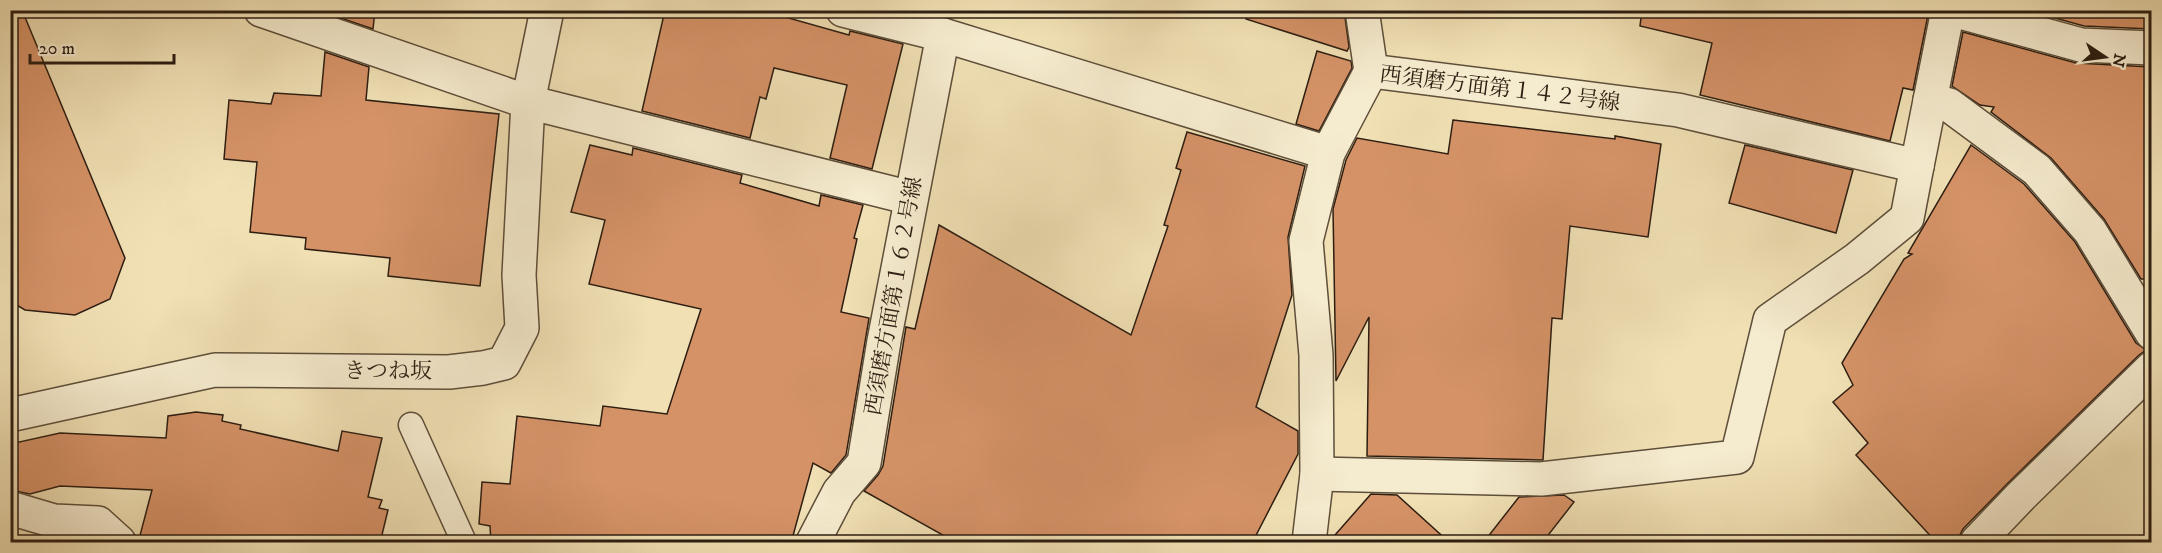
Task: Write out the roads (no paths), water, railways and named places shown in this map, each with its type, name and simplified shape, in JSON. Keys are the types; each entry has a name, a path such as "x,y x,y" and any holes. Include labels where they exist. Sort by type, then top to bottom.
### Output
{"street":[{"path":"261,10 528,102 911,198"},
{"path":"528,102 547,10"},
{"path":"843,10 943,35 1328,153"},
{"path":"1362,10 1371,71"},
{"path":"1317,474 1541,479 1737,457 1770,320 1857,259 1907,218 1930,100 1951,10 2081,45 2151,48"},
{"name":"西須磨方面第１６２号線","path":"813,543 839,492 864,463 911,198 943,35"},
{"name":"西須磨方面第１４２号線","path":"1309,543 1317,474 1316,355 1305,241 1328,153 1371,71 1678,110 1917,166"},
{"path":"1930,100 1949,105 2037,170 2090,231 2151,333"},
{"name":"きつね坂","path":"10,415 215,370 449,372 483,369 504,363 522,328 519,275 528,102"},
{"path":"1977,543 2021,496 2151,368"},
{"path":"10,508 54,521 98,523 119,543"}],"lane":[{"path":"411,425 464,543"}]}
